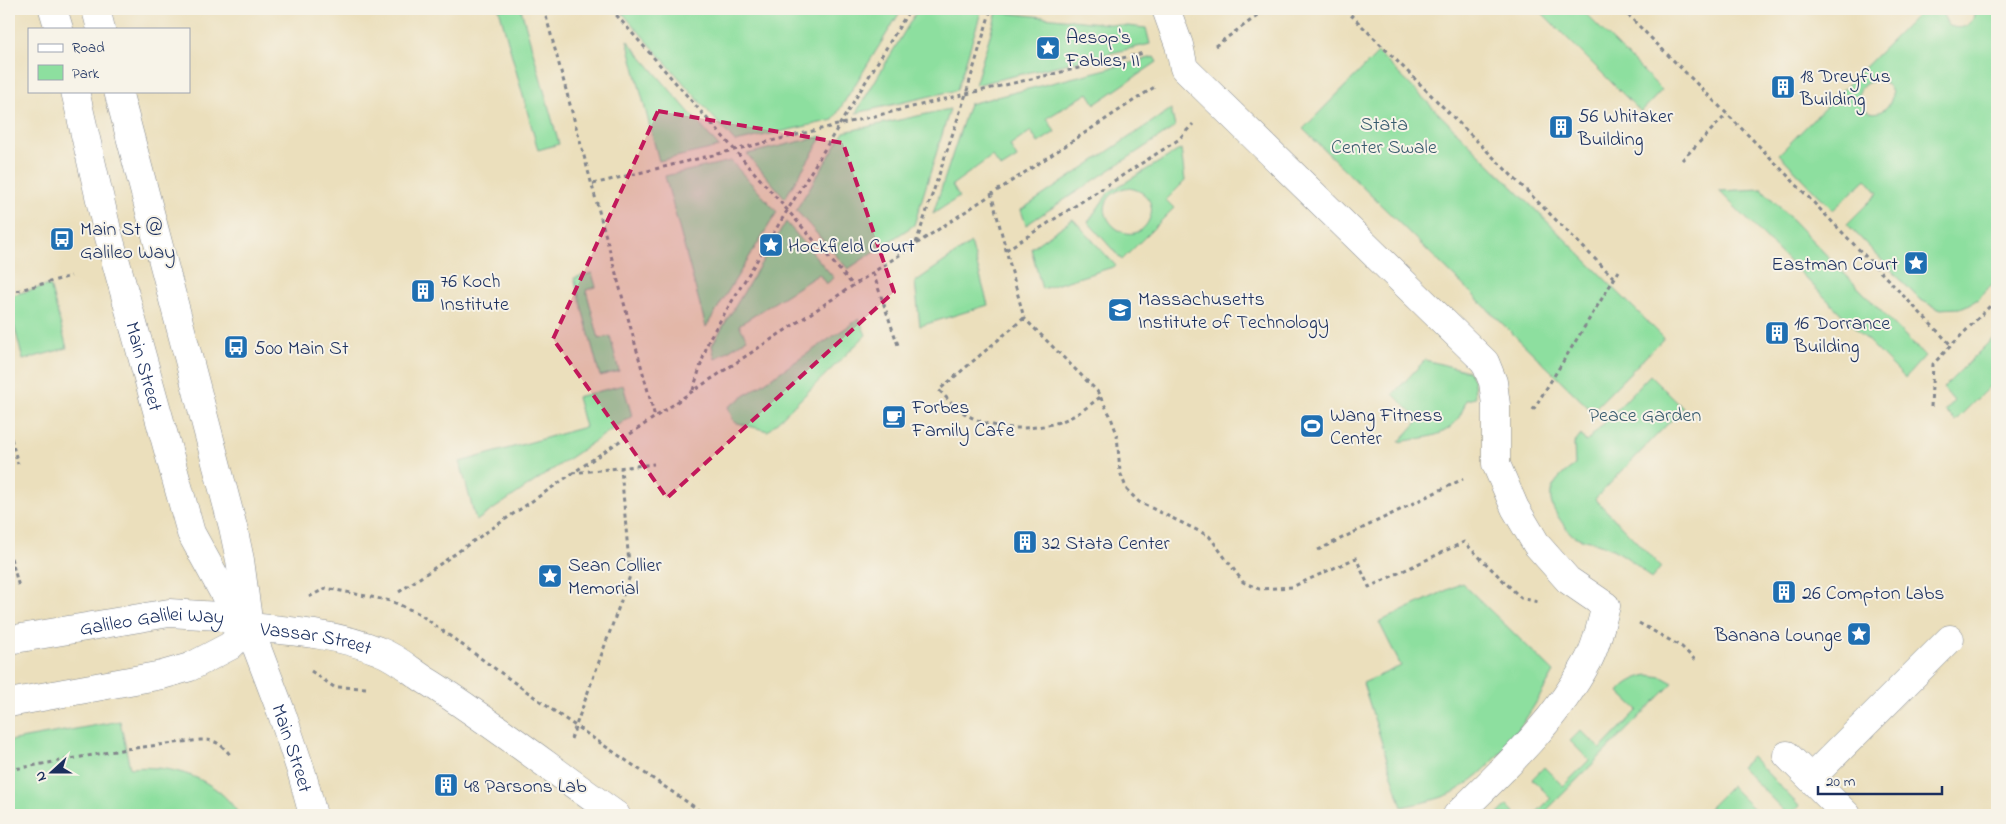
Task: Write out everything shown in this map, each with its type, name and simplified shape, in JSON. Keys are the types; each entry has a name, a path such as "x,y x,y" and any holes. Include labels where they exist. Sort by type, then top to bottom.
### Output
{"main road":[{"path":"53,9 58,28"},
{"path":"96,9 101,28"},
{"path":"1166,9 1182,56 1215,100 1484,362 1493,382 1496,405 1496,464 1515,508 1536,545 1568,580 1606,606 1589,659 1556,712 1514,759 1457,815"},
{"name":"Main Street","path":"75,92 107,230 191,533 225,595 249,627"},
{"name":"Main Street","path":"118,92 233,527 249,627 282,714 314,815"},
{"name":"Galileo Galilei Way","path":"9,640 169,612 219,616 249,627 230,646 190,667 162,675 9,703"},
{"name":"Vassar Street","path":"249,627 316,633 356,643 381,652 403,664 466,707 616,815"},
{"path":"1811,778 1950,639"},
{"path":"1787,755 1848,815"}],"path":[{"path":"544,9 656,417"},
{"path":"611,9 788,209 853,286"},
{"path":"693,391 708,339 910,9"},
{"path":"916,244 966,94 991,9"},
{"path":"399,592 693,391 991,193 1182,56 1267,9"},
{"path":"1345,9 1615,279"},
{"path":"1622,9 1727,114 1951,346"},
{"path":"593,184 966,94 1182,56"},
{"path":"1006,250 1178,140 1215,100"},
{"path":"1682,160 1727,114"},
{"path":"991,193 1024,318 1100,397 1117,434 1120,472 1127,490 1139,502 1209,536 1243,582 1259,589 1292,587 1356,558 1369,587 1464,542 1522,598"},
{"path":"1542,397 1619,270"},
{"path":"873,273 899,348"},
{"path":"9,293 71,276"},
{"path":"1931,406 1933,364 1997,299"},
{"path":"1024,318 939,390 956,408 974,418 998,425 1021,428 1044,425 1068,418 1100,397"},
{"path":"9,430 18,464"},
{"path":"571,474 654,464"},
{"path":"1318,550 1496,464"},
{"path":"558,774 630,576 622,468"},
{"path":"12,558 20,587"},
{"path":"1682,646 1695,660"},
{"name":"Vassar Street","path":"310,671 334,687 374,689"},
{"path":"9,770 126,750 200,740 220,742 232,757"}],"highlighted area":[{"path":"658,111 843,143 894,292 667,498 553,339"}],"green space":[{"path":"499,9 521,9 559,144 538,150"},
{"path":"619,9 902,9 833,120 735,142"},
{"path":"918,9 981,12 957,90 856,113"},
{"path":"1538,9 1581,9 1662,90 1641,112"},
{"name":"Eastman Court","path":"1923,9 1942,9 1948,25 1958,28 1967,26 1970,23 1973,19 1974,9 1997,9 1997,279 1978,299 1960,308 1938,309 1919,299 1847,224 1878,193 1866,179 1833,210 1779,154","holes":["1878,80 1888,85 1892,92 1887,106 1881,111 1874,113 1867,111 1859,98 1862,87 1869,82"]},
{"path":"997,12 1146,28 1150,44 975,85"},
{"path":"627,40 719,147 659,161"},
{"name":"Stata Center Swale","path":"1378,53 1664,338 1592,411 1303,129"},
{"path":"1154,57 1157,62 1095,104 1088,93 1047,118 1055,132 1038,143 1031,131 1010,146 1017,158 1001,168 992,156 952,185 959,197 933,214 969,104"},
{"path":"950,109 914,225 848,269 796,210 844,132"},
{"path":"1171,109 1175,127 1026,225 1021,210"},
{"path":"823,136 785,198 747,154"},
{"path":"1181,149 1185,181 1166,200 1174,208 1122,260 1088,222 1109,192","holes":["1124,188 1130,188 1146,196 1150,201 1151,207 1149,220 1141,230 1131,233 1121,231 1112,225 1107,216 1106,206 1111,196"]},
{"path":"731,161 777,212 706,327 665,176"},
{"path":"1762,189 1925,356 1905,378 1719,191"},
{"path":"1073,219 1116,266 1042,289 1031,248"},
{"path":"786,222 834,278 826,284 819,274 739,325 747,339 715,359 712,345"},
{"path":"971,243 988,305 920,326 915,282"},
{"path":"592,273 596,287 586,290 599,339 610,336 619,371 600,376 574,278"},
{"path":"50,285 67,348 23,360 9,305 9,296"},
{"path":"859,319 866,335 768,431 734,422 728,407"},
{"path":"1997,334 1997,379 1955,421 1945,411 1954,401 1943,388"},
{"path":"1425,360 1468,371 1474,381 1475,398 1466,400 1456,422 1441,433 1399,442 1419,420 1393,394"},
{"name":"Peace Garden","path":"1650,375 1683,408 1595,499 1661,567 1651,579 1634,563 1615,550 1572,534 1564,525 1551,502 1552,488 1561,476 1575,465 1574,444 1581,435 1586,442"},
{"path":"623,385 632,416 476,521 460,462 585,427 577,397"},
{"path":"1462,583 1554,672 1512,739 1485,769 1448,795 1402,807 1363,683 1401,666 1379,622"},
{"path":"1648,675 1662,677 1673,683 1542,815 1534,815 1551,798 1532,779 1544,767 1563,786 1589,760 1570,741 1581,730 1600,749 1638,710 1619,692 1632,681"},
{"path":"120,721 130,768 161,768 192,776 219,791 239,815 9,815 9,741"},
{"path":"1752,757 1799,806 1790,815 1741,767"},
{"path":"1731,786 1760,815 1702,815"},
{"path":"1507,805 1517,815 1497,815"}],"place":[{"name":"Aesop's Fables, II","path":"1048,48"},
{"name":"18 Dreyfus Building","path":"1783,87"},
{"name":"56 Whitaker Building","path":"1561,127"},
{"name":"Main St @ Galileo Way","path":"62,239"},
{"name":"Hockfield Court","path":"771,245"},
{"name":"Eastman Court","path":"1916,263"},
{"name":"76 Koch Institute","path":"423,291"},
{"name":"Massachusetts Institute of Technology","path":"1120,310"},
{"name":"16 Dorrance Building","path":"1777,333"},
{"name":"500 Main St","path":"236,347"},
{"name":"Forbes Family Cafe","path":"894,417"},
{"name":"Wang Fitness Center","path":"1312,426"},
{"name":"32 Stata Center","path":"1025,542"},
{"name":"Sean Collier Memorial","path":"550,576"},
{"name":"26 Compton Labs","path":"1784,592"},
{"name":"Banana Lounge","path":"1859,634"},
{"name":"48 Parsons Lab","path":"446,785"}]}
